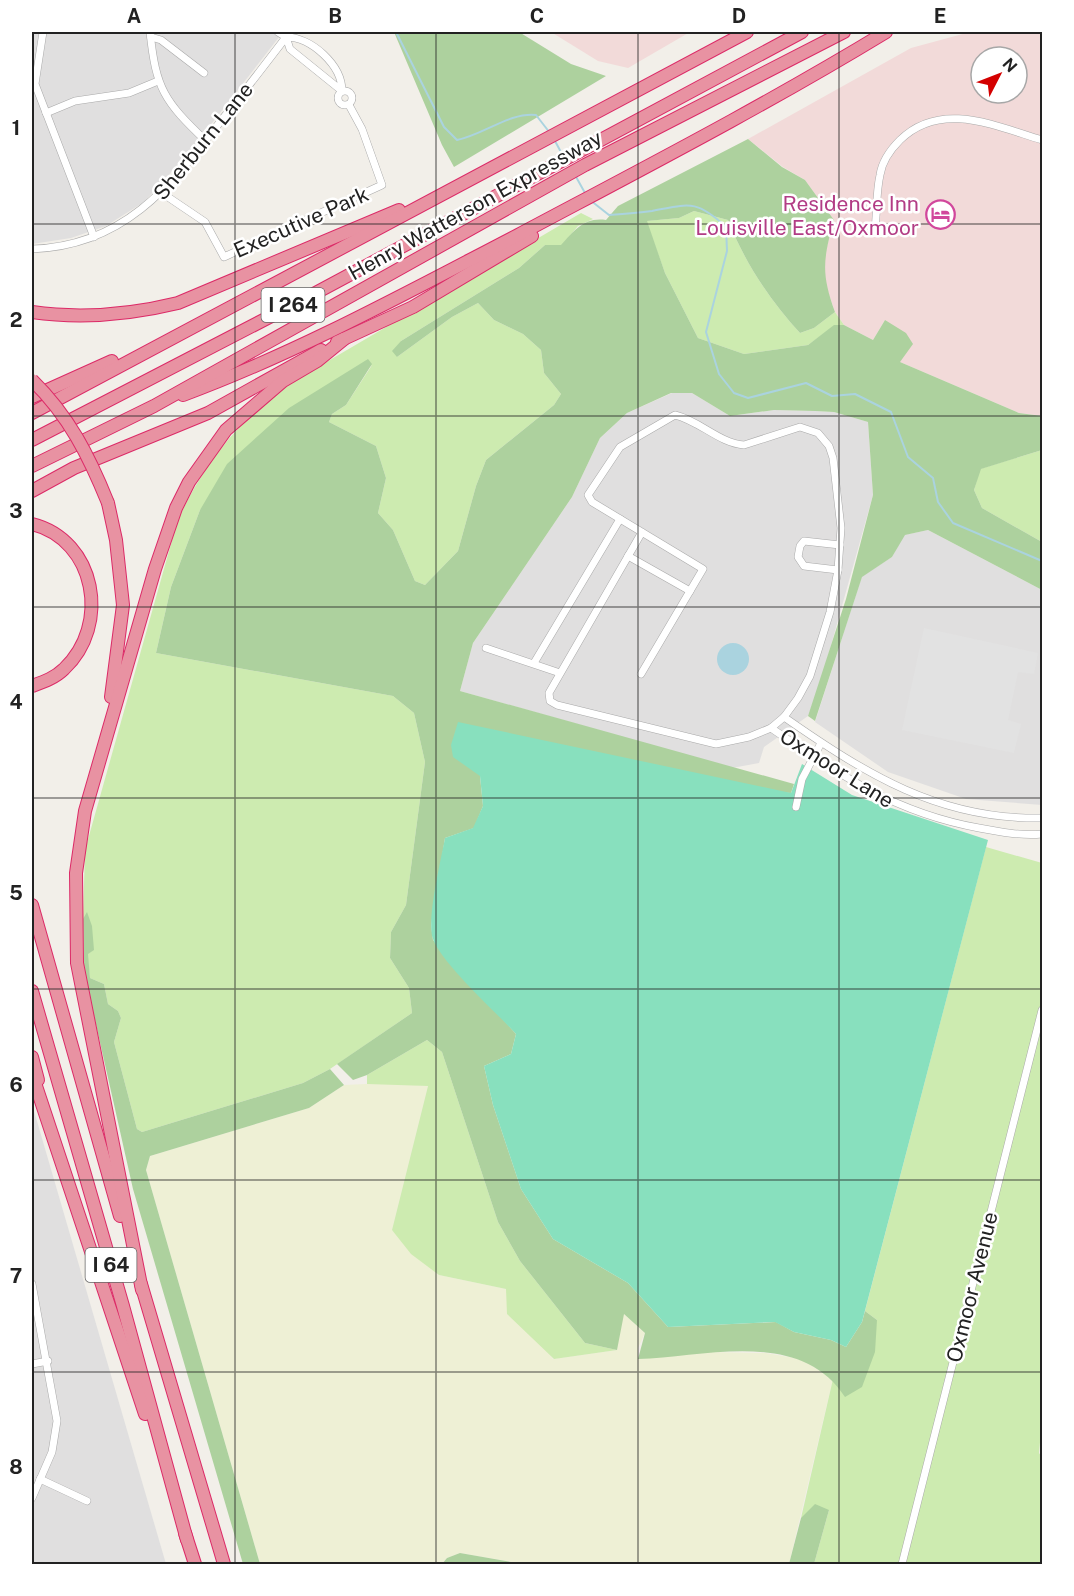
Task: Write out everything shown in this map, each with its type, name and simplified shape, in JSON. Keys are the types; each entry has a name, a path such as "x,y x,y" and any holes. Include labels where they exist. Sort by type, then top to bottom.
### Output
{"highway":[{"path":"32,413 747,32"},
{"name":"Henry Watterson Expressway","path":"32,440 578,153 802,32"},
{"name":"Henry Watterson Expressway","path":"32,466 154,406 585,165 844,32"},
{"path":"32,491 74,468 208,413 344,339 413,307 601,191 792,88 886,32"},
{"path":"32,312 112,315 145,311 177,303 250,274 357,226 453,189"},
{"path":"154,406 214,383 345,325 575,207"},
{"path":"32,397 180,333"},
{"path":"142,1290 77,963 76,873 85,811 155,569 176,508 189,482 226,430 283,381 317,361 344,339"},
{"path":"32,380 50,397 72,426 88,454 108,503 116,540 123,605 104,749"},
{"path":"32,524 46,527 66,542 84,566 92,589 92,612 88,633 76,656 64,670 32,686"},
{"name":"I 64","path":"32,905 57,1001 224,1564"},
{"name":"I 64","path":"32,991 195,1564"},
{"path":"32,1057 83,1227"},
{"path":"32,1074 188,1540"}],"street":[{"path":"43,32 35,84 94,237"},
{"path":"278,32 288,34"},
{"path":"150,34 204,74"},
{"path":"150,34 152,58 164,96 179,116 206,141"},
{"name":"Executive Park","path":"162,194 205,222 224,257 382,185 362,129 349,105 352,95 348,91 342,91 290,49 288,34 296,37 333,64 342,82 342,91"},
{"name":"Sherburn Lane","path":"32,249 70,244 94,237 134,216 162,194 288,34"},
{"path":"46,113 75,101 129,93 158,81"},
{"path":"875,230 880,175 884,162 896,144 924,122 947,118 969,119 1042,140"},
{"path":"641,674 703,569 642,532 592,502 588,495 620,447 675,415 686,418 734,444 744,445 800,427 818,433 829,446 837,480 840,545 830,612 810,676 784,717 771,728 749,737 716,744 557,705 550,701 549,693 642,532"},
{"path":"534,663 620,519"},
{"path":"838,570 804,566 798,557 800,546 804,541 840,545"},
{"path":"628,556 690,591"},
{"path":"486,648 560,673"},
{"name":"Oxmoor Lane","path":"784,717 821,743 888,784 923,798 1000,816 1042,818"},
{"name":"Oxmoor Lane","path":"771,728 869,792 923,815 1004,833 1042,834"},
{"path":"796,807 802,779 821,743"},
{"name":"Oxmoor Avenue","path":"902,1564 1042,1010"},
{"path":"32,1284 48,1361 57,1421 52,1452 32,1498"},
{"path":"32,1364 48,1361"},
{"path":"40,1479 87,1501"}],"shaded area":[{"path":"32,32 283,32 188,154 144,202 106,226 71,238 32,244"},
{"path":"551,32 690,32 628,68 598,61"},
{"path":"970,32 1042,32 1042,416 1019,413 900,362 885,320 873,340 844,325 835,312 825,283 825,254 834,220 805,180 783,167 748,139 911,48"},
{"path":"672,393 692,393 730,416 774,410 815,411 834,412 868,422 873,495 821,681 808,716 764,747 759,763 732,768 460,691 473,643 572,497 600,438 627,413"},
{"path":"928,530 1042,590 1042,805 966,799 888,772 815,722 862,576 892,557 904,535"},
{"path":"924,628 1038,653 1034,674 1018,672 1008,720 1021,724 1014,753 902,730"},
{"path":"32,1104 166,1564 32,1564"}],"green space":[{"path":"394,32 519,32 571,64 606,76 454,167 442,145"},
{"path":"748,139 782,167 805,180 834,220 825,266 827,287 835,312 814,328 800,333 778,308 759,280 728,220 694,211 679,218 647,221 665,273 698,338 744,354 808,345 834,325 844,325 873,340 885,320 906,333 913,344 900,362 1019,413 1042,416 1042,450 981,469 974,490 982,508 1042,542 1042,590 928,530 905,535 892,557 862,577 815,721 808,716 846,599 873,495 868,422 834,412 815,411 774,410 730,416 692,393 671,393 627,413 600,438 572,497 473,643 460,691 794,784 791,793 480,776 483,806 474,828 445,838 431,925 433,940 516,1034 511,1054 484,1066 493,1105 521,1189 553,1239 628,1283 668,1327 776,1322 794,1332 831,1340 846,1347 862,1322 865,1311 877,1320 875,1352 862,1387 845,1397 826,1375 803,1362 778,1354 750,1351 722,1352 638,1359 645,1333 624,1314 617,1350 585,1343 520,1261 498,1222 442,1052 427,1040 367,1075 353,1080 337,1064 412,1013 409,988 390,958 391,932 406,905 425,762 414,713 393,696 156,653 171,587 200,510 227,464 289,408 368,359 372,364 346,405 332,414 329,422 376,446 386,478 378,513 393,530 415,581 425,585 458,551 476,486 486,460 554,405 561,394 544,373 541,350 523,334 494,320 478,303 452,317 397,357 392,351 401,341 519,268 545,245 561,245 580,226 592,221 606,220 618,206"},
{"path":"694,211 728,220 759,280 778,308 800,333 814,328 835,312 844,325 834,326 808,345 744,354 698,338 665,273 646,221 679,218"},
{"path":"581,213 593,219 578,226 561,246 545,245 519,268 401,341 397,357 452,317 478,303 494,320 523,334 541,350 544,373 561,394 554,405 486,460 476,486 458,551 425,585 415,581 393,530 378,513 386,478 376,446 329,422 332,414 346,405 372,365 200,510 171,587 156,653 393,696 414,713 425,762 406,905 391,932 390,958 409,988 412,1013 330,1069 303,1083 142,1132 137,1129 114,1042 121,1018 118,1011 108,1004 104,984 90,978 83,919 85,850 178,519 201,476 226,442 256,412 294,381"},
{"path":"1042,450 1042,542 982,508 974,490 980,469"},
{"path":"458,722 791,793 802,764 852,795 988,840 862,1322 846,1347 831,1340 794,1332 775,1322 668,1327 628,1283 553,1239 521,1189 493,1105 484,1066 511,1054 516,1034 470,988 447,961 438,949 431,930 445,838 473,828 483,806 480,776 453,757 451,745"},
{"path":"986,847 1042,863 1042,1421 1039,1453 1042,1457 1042,1564 814,1564 829,1510 801,1518 833,1379 877,1320 865,1311"},
{"path":"87,912 92,926 94,950 88,954 90,978 104,984 108,1004 118,1011 121,1018 114,1042 137,1129 142,1132 303,1083 330,1069 344,1085 309,1108 150,1156 146,1170 260,1564 243,1564 133,1189 84,971 83,919"},
{"path":"427,1040 442,1052 498,1222 520,1261 585,1343 617,1350 554,1359 507,1314 506,1289 439,1275 411,1254 392,1230 428,1086 367,1084 367,1075"},
{"path":"389,1083 428,1086 392,1230 439,1275 506,1289 553,1359 616,1350 623,1313 645,1333 638,1348 638,1359 708,1352 766,1353 801,1359 833,1379 789,1564 522,1564 460,1553 447,1558 442,1564 260,1564 146,1170 150,1156 309,1108 344,1085"},
{"path":"815,1504 829,1510 814,1564 789,1564 801,1518"},
{"path":"460,1553 522,1564 442,1564 447,1558"}],"water":[{"path":"733,643 745,647 749,659 745,671 733,675 721,671 717,659 721,647"}],"waterway":[{"path":"396,32 444,127 457,140 477,134 506,120 526,115 536,115 550,133"},
{"path":"555,141 562,154"},
{"path":"575,175 585,193"},
{"path":"590,200 609,215 692,206 716,218 726,227 727,251 706,332 719,374 734,393 748,398 806,383 832,396 855,394 891,412 908,457 933,478 938,502 953,523 1042,561"}],"place":[{"name":"Residence Inn Louisville East/Oxmoor","path":"940,215"}]}
